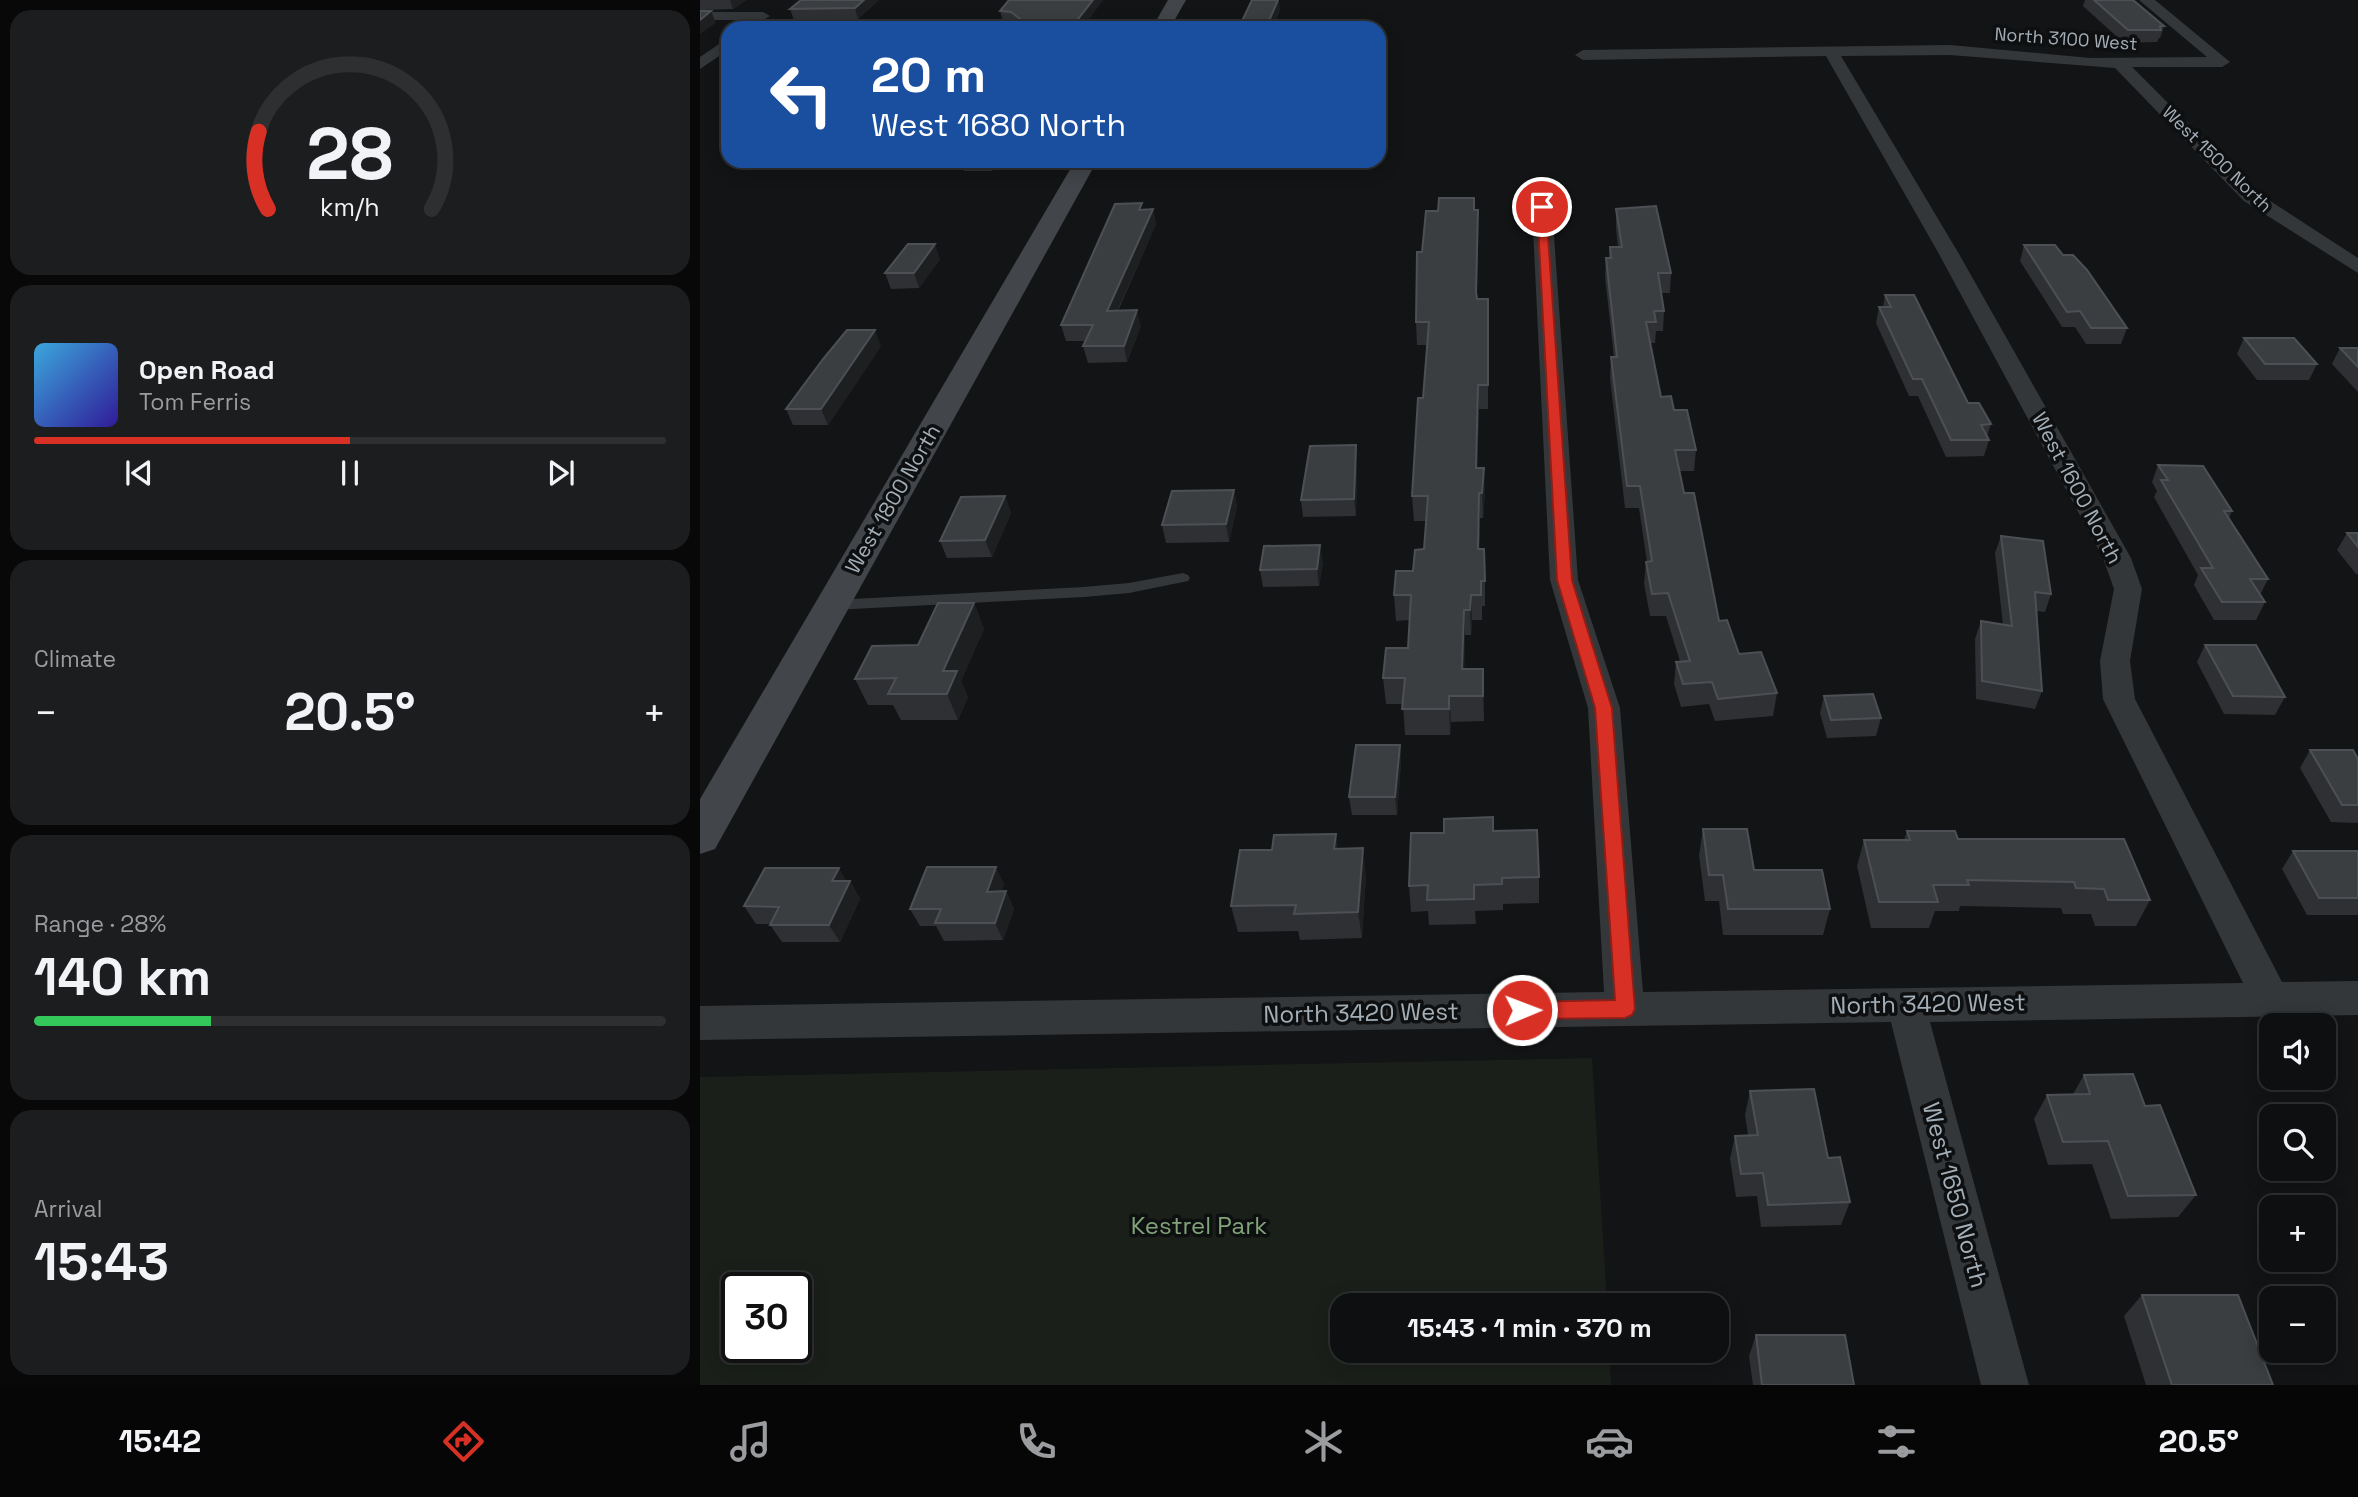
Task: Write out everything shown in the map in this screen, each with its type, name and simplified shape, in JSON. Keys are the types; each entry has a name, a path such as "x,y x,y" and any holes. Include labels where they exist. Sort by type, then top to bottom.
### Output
{"main road":[{"path":"1165,21 1177,0"},
{"name":"West 1800 North","path":"700,837 1082,168"}],"street":[{"name":"North 3100 West","path":"1583,55 1950,50 2120,64 2222,62 2146,0"},
{"path":"700,16 768,12 756,21"},
{"path":"700,64 721,48"},
{"name":"West 1600 North","path":"1831,51 1949,254 2117,558 2128,589 2115,662 2119,699 2271,999"},
{"name":"West 1500 North","path":"2120,64 2252,197 2358,267"},
{"path":"1542,207 1564,580 1604,708 1625,1009"},
{"name":"North 3420 West","path":"700,1023 2358,998"},
{"name":"West 1650 North","path":"1906,1005 2005,1385"}],"lane":[{"path":"833,605 1129,589 1183,578"}],"green space":[{"name":"Kestrel Park","path":"1592,1058 1606,1293 1330,1293 1330,1363 1610,1363 1611,1385 700,1385 700,1077"}],"building":[{"path":"801,0 864,0 855,8 790,9"},
{"path":"1009,0 1093,0 1076,21 1023,21 1011,12 1000,11"},
{"path":"1252,0 1278,0 1269,21 1242,21"},
{"path":"2094,0 2133,0 2164,26 2160,26 2161,30 2128,30"},
{"path":"700,11 711,11 700,20"},
{"path":"1439,198 1474,198 1474,210 1478,210 1476,292 1477,299 1488,299 1488,385 1478,385 1476,468 1484,468 1482,493 1479,493 1478,549 1484,549 1485,581 1481,581 1481,595 1471,595 1470,610 1464,610 1462,669 1483,669 1483,696 1449,696 1449,709 1402,709 1405,678 1383,678 1386,648 1408,648 1411,595 1394,595 1396,571 1413,571 1415,550 1424,549 1428,496 1412,496 1418,398 1423,398 1429,322 1416,322 1417,252 1422,252 1426,211 1438,211"},
{"path":"1142,203 1139,210 1153,209 1107,311 1137,310 1124,346 1083,346 1093,325 1061,325 1115,204"},
{"path":"1656,206 1671,273 1658,273 1664,311 1654,311 1656,322 1646,322 1661,397 1671,396 1674,410 1687,410 1696,450 1675,450 1684,493 1694,493 1719,621 1727,620 1739,654 1761,652 1777,693 1718,699 1712,682 1683,684 1676,662 1690,661 1668,593 1652,594 1646,562 1652,561 1640,486 1627,486 1611,357 1617,357 1606,258 1611,258 1610,247 1622,247 1616,209"},
{"path":"908,244 935,244 914,273 885,273"},
{"path":"2024,245 2055,245 2063,255 2073,255 2087,270 2127,328 2091,328 2080,311 2067,312"},
{"path":"1885,295 1914,295 1968,403 1979,403 1991,424 1981,425 1989,440 1951,440 1922,379 1913,379 1879,307 1891,307"},
{"path":"847,330 875,330 821,409 786,409 823,359"},
{"path":"2244,338 2294,338 2317,364 2265,364"},
{"path":"2340,348 2358,348 2358,367"},
{"path":"1356,445 1354,499 1301,500 1310,446"},
{"path":"2158,465 2203,466 2232,511 2224,511 2268,579 2250,579 2265,602 2222,602 2201,568 2213,568 2161,480 2168,480"},
{"path":"1234,490 1226,524 1162,525 1172,491"},
{"path":"1005,496 985,540 940,541 961,497"},
{"path":"2347,533 2358,533 2358,547"},
{"path":"2001,536 2043,541 2051,594 2035,592 2042,691 1982,681 1981,621 2012,626"},
{"path":"1320,545 1317,569 1260,570 1264,546"},
{"path":"938,603 974,603 943,671 957,671 947,694 888,694 896,678 855,679 872,646 918,645"},
{"path":"2205,645 2256,645 2285,697 2233,696"},
{"path":"1873,694 1881,718 1831,720 1824,696"},
{"path":"1356,745 1400,745 1395,797 1349,797"},
{"path":"2310,750 2353,750 2358,759 2358,805 2342,805"},
{"path":"1493,817 1493,831 1537,830 1539,877 1502,878 1502,884 1474,885 1474,899 1427,900 1428,885 1409,886 1411,833 1444,833 1444,819"},
{"path":"1703,829 1747,829 1754,870 1822,870 1830,909 1728,909 1723,875 1709,875"},
{"path":"1907,831 1955,831 1958,839 2124,839 2150,900 2108,900 2104,889 2076,888 2074,882 1967,880 1969,885 1933,885 1938,902 1879,902 1864,840 1910,840"},
{"path":"1336,834 1334,849 1363,848 1358,912 1294,914 1296,905 1231,906 1240,850 1272,850 1274,835"},
{"path":"2293,851 2358,851 2358,898 2319,898"},
{"path":"927,867 996,867 987,892 1006,891 995,923 935,923 941,909 910,909"},
{"path":"765,868 839,868 832,881 850,881 829,925 770,925 779,907 744,906"},
{"path":"2133,1074 2145,1106 2160,1105 2196,1195 2128,1196 2108,1141 2063,1142 2047,1095 2090,1094 2084,1075"},
{"path":"1814,1089 1828,1158 1840,1157 1850,1202 1768,1205 1763,1173 1741,1174 1735,1136 1758,1135 1750,1091"},
{"path":"2142,1295 2238,1295 2259,1349 2259,1363 2264,1363 2273,1385 2172,1385"},
{"path":"1756,1335 1845,1335 1854,1385 1762,1385"}],"route":[{"path":"1522,1010 1625,1009 1604,708 1564,580 1542,207"}]}
